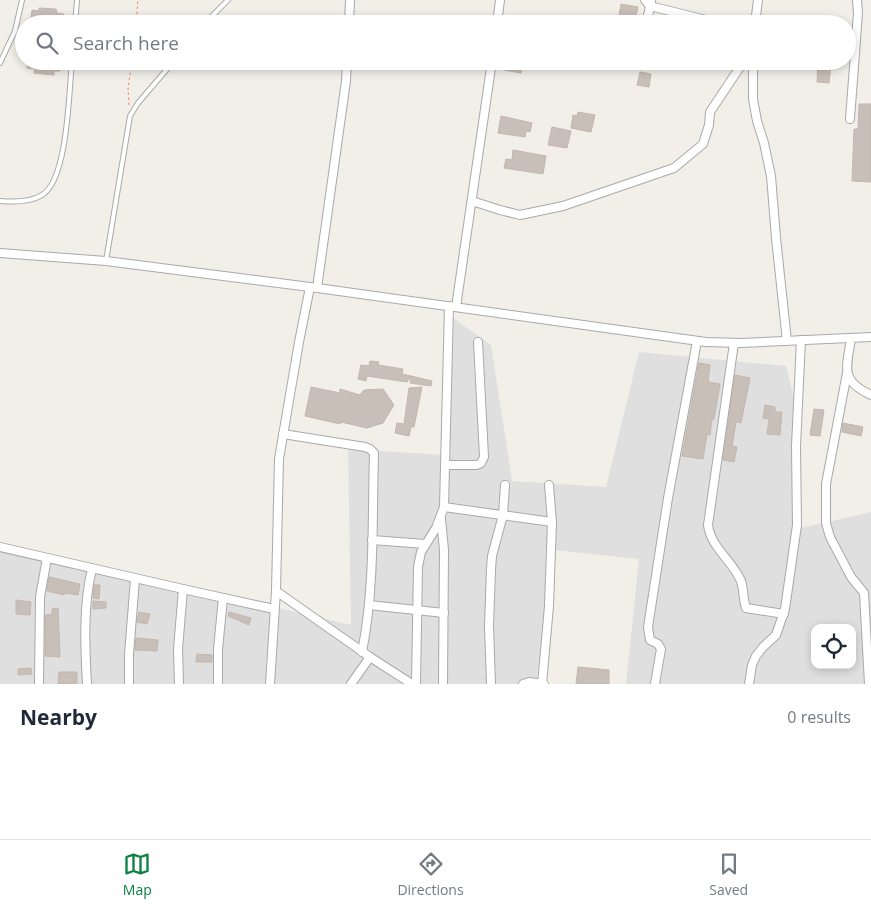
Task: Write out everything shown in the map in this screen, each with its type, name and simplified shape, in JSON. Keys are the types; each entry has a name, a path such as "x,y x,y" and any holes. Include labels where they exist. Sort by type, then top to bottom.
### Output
{"street":[{"path":"349,15 350,0"},
{"path":"498,15 500,0"},
{"path":"756,15 758,0"},
{"path":"856,40 857,0"},
{"path":"647,15 649,2 692,15"},
{"path":"270,684 276,591 279,459 314,287 347,70"},
{"path":"276,591 362,652 412,684 418,567 421,552 441,517 444,507 453,306 472,202 491,70"},
{"path":"472,202 520,215 563,206 674,168 703,144 709,125 710,112 738,70"},
{"path":"753,70 753,99 771,176 787,341"},
{"path":"850,119 854,70"},
{"path":"0,253 106,261 314,287 697,340 734,343 871,337"},
{"path":"851,338 826,484 826,523 830,537 851,576 864,593 868,608 869,684"},
{"path":"655,684 661,648 650,640 648,627 678,436 697,340"},
{"path":"750,684 752,666 756,656 776,635 784,614 797,525 796,446 801,340"},
{"path":"445,465 477,466 484,457 478,342"},
{"path":"734,343 708,525 709,532 714,544 733,567 742,583 746,608 784,614"},
{"path":"846,373 850,381 871,395"},
{"path":"283,434 370,449 374,453 368,623 362,652"},
{"path":"491,684 489,626 491,569 492,556 503,515 505,485"},
{"path":"523,684 529,682 543,684 549,606 552,522 549,485"},
{"path":"444,507 552,522"},
{"path":"441,517 444,550 443,684"},
{"path":"372,540 425,544"},
{"path":"0,547 274,609"},
{"path":"39,684 40,597 47,558"},
{"path":"88,684 87,620 92,569"},
{"path":"129,684 130,638 135,579"},
{"path":"179,684 178,649 183,589"},
{"path":"218,684 218,649 223,598"},
{"path":"369,605 444,613"},
{"path":"351,684 370,657"}],"lane":[{"path":"19,15 22,0"},
{"path":"76,15 78,0"},
{"path":"213,15 228,0"},
{"path":"0,63 15,31"},
{"path":"0,201 24,200 42,195 51,187 64,150 71,70"},
{"path":"106,261 130,116 138,103 166,70"}],"path":[{"path":"137,15 138,0"},
{"path":"130,116 128,88 131,70"}],"shaded area":[{"path":"453,318 491,345 512,481 606,487 639,352 786,366 798,414 797,529 871,512 871,684 626,684 639,559 554,550 536,684 0,684 0,543 351,625 348,449 445,455"}],"building":[{"path":"621,4 638,7 636,15 619,15"},
{"path":"39,8 56,9 57,13 64,15 31,15 32,10 39,11"},
{"path":"35,70 60,70 54,71 54,75 34,73"},
{"path":"504,70 521,70 521,73"},
{"path":"818,70 830,70 829,83 817,82"},
{"path":"640,72 651,74 649,87 637,85"},
{"path":"859,104 871,104 871,182 852,181 854,129 858,129"},
{"path":"578,112 595,115 591,132 571,128 573,115 577,116"},
{"path":"501,116 532,123 530,132 526,131 525,137 498,133"},
{"path":"552,127 571,131 567,148 548,145"},
{"path":"513,150 546,156 543,174 504,168 506,159 512,160"},
{"path":"370,361 379,362 378,365 403,369 402,374 411,376 407,382 367,376 366,381 358,379 361,365 369,366"},
{"path":"699,363 710,365 708,382 720,384 714,419 712,419 710,435 707,434 703,459 682,456"},
{"path":"735,375 750,378 741,423 736,422 732,446 737,447 734,462 723,460"},
{"path":"411,376 432,381 431,386 410,383"},
{"path":"311,387 340,393 340,389 360,395 364,390 383,389 394,405 383,423 367,428 341,422 340,424 305,416"},
{"path":"422,387 414,427 411,427 409,436 395,433 397,423 404,424 409,388"},
{"path":"765,405 775,407 775,412 782,412 780,435 767,434 769,419 763,418"},
{"path":"814,409 824,410 820,436 810,435"},
{"path":"843,423 863,427 861,436 842,432"},
{"path":"49,577 80,584 78,595 64,593 64,595 47,591"},
{"path":"94,585 100,585 99,599 93,598"},
{"path":"16,600 31,602 30,615 16,614"},
{"path":"93,601 106,602 106,608 93,609"},
{"path":"58,608 60,657 45,656 45,615 52,614 52,609"},
{"path":"139,612 150,614 147,624 137,622"},
{"path":"229,612 251,618 249,625 228,616"},
{"path":"136,638 158,640 157,651 135,650"},
{"path":"197,654 212,655 212,662 196,662"},
{"path":"578,667 609,670 609,684 576,684"},
{"path":"31,668 32,674 18,675 18,669"},
{"path":"59,672 77,672 77,684 58,684"}]}
